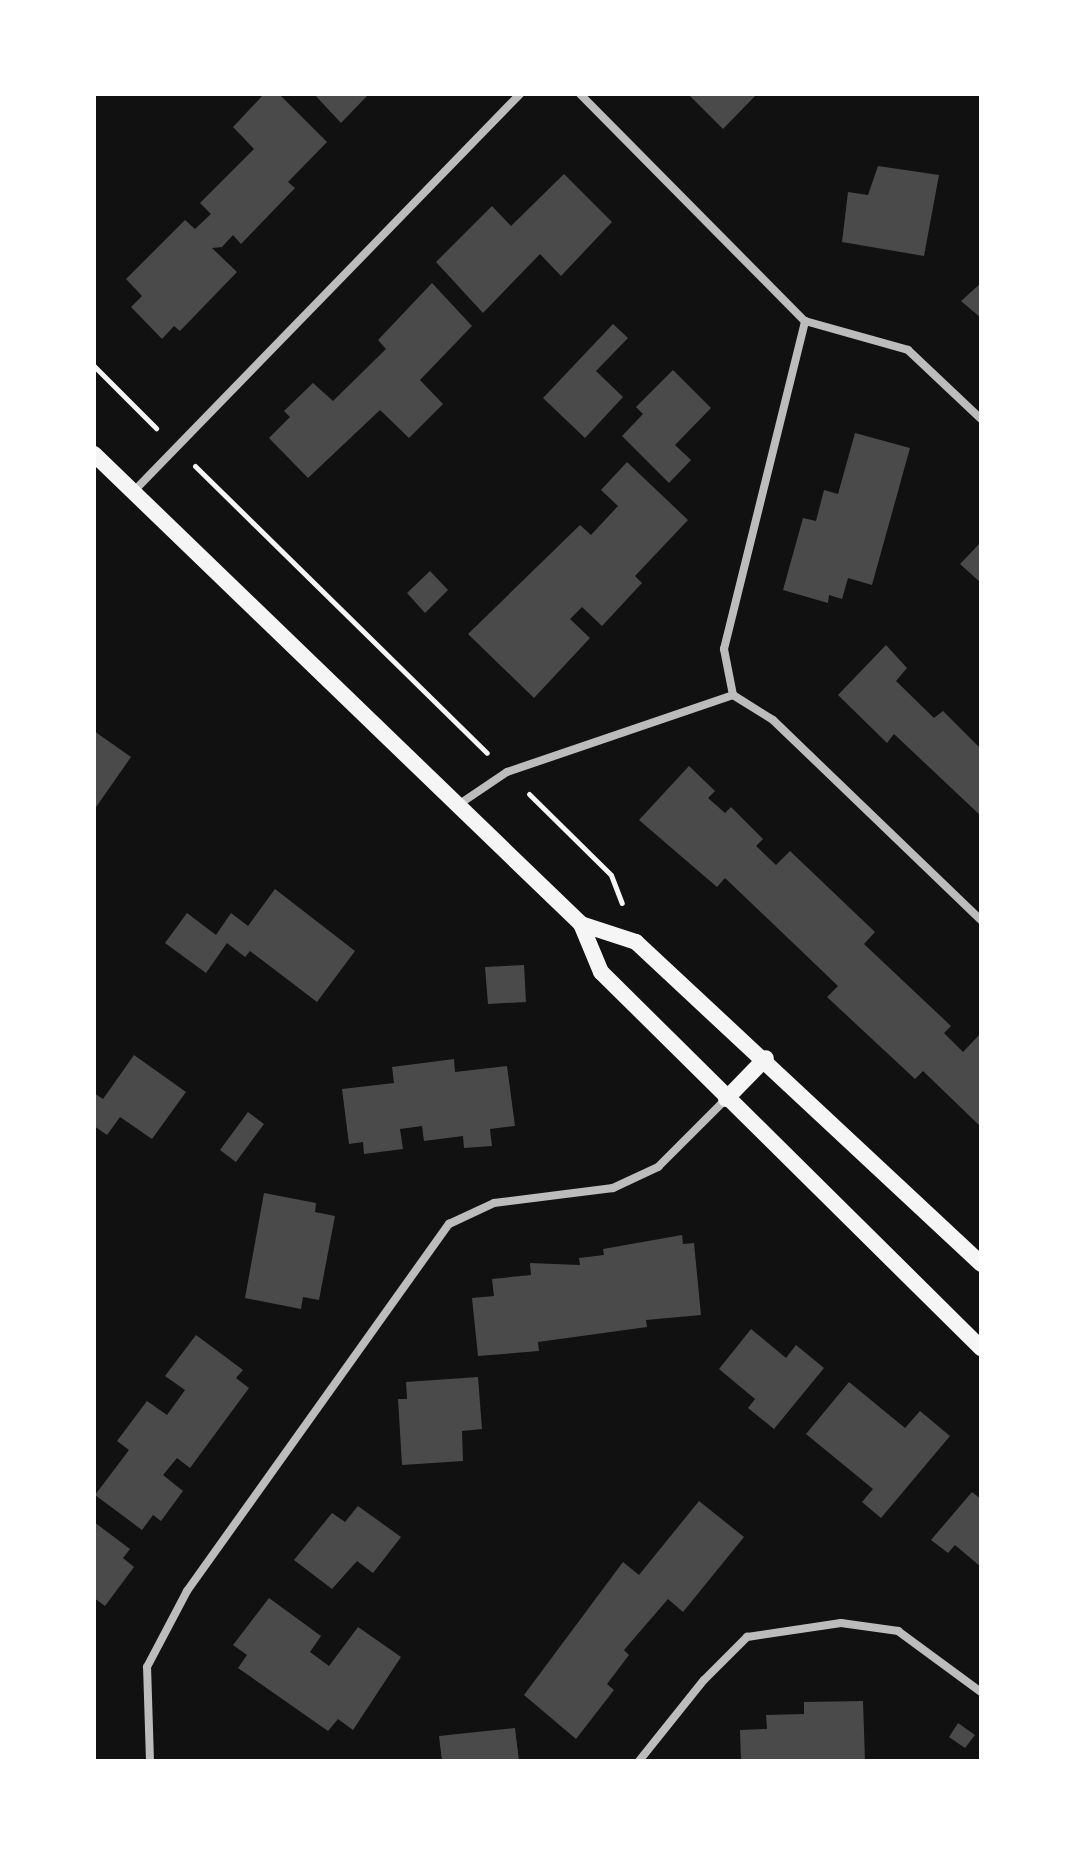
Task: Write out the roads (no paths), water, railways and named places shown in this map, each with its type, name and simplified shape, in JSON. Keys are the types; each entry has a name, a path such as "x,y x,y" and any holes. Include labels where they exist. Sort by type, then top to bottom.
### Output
{"main road":[{"path":"94,454 581,924 601,972 981,1348"},
{"path":"581,924 636,942 766,1058 981,1264"},
{"path":"726,1099 766,1058"}],"street":[{"path":"133,492 520,94"},
{"path":"580,94 805,321 908,350 981,419"},
{"path":"805,321 724,649 733,695 773,720 981,920"},
{"path":"458,805 507,772 733,695"},
{"path":"150,1761 147,1667 187,1591 449,1224 494,1203 624,1183 658,1167 726,1099"},
{"path":"639,1761 704,1680 747,1637 841,1623 898,1631 981,1692"}]}
